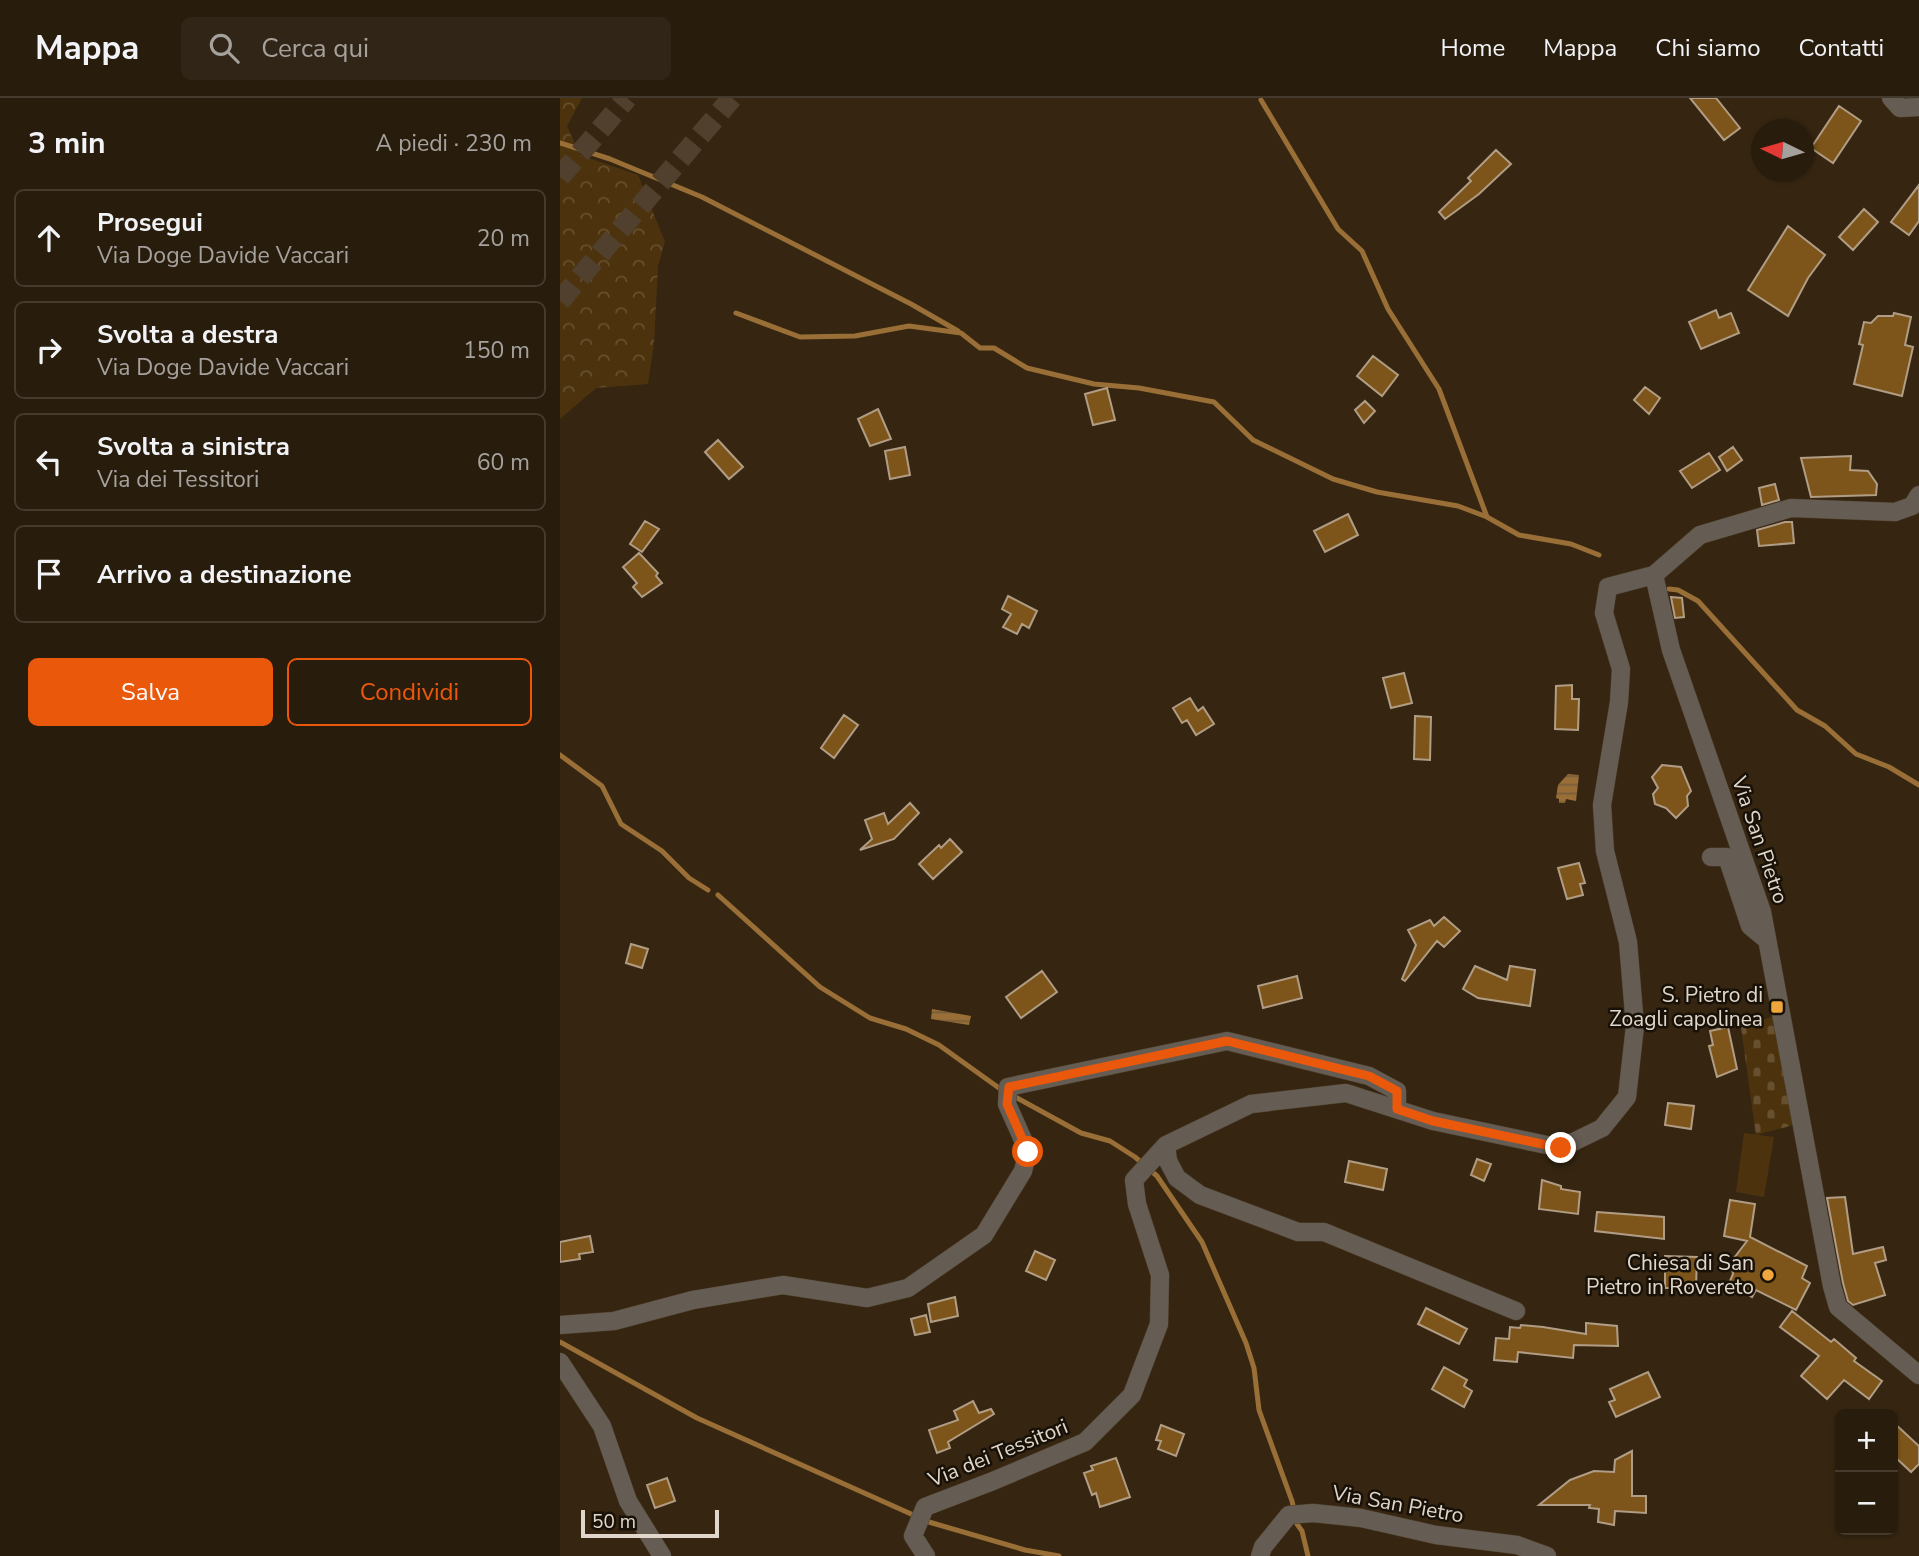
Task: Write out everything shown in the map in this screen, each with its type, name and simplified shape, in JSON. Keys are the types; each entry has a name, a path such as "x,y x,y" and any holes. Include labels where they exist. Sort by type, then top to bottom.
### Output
{"street":[{"path":"1891,98 1900,108 1919,107"},
{"path":"1654,575 1700,535 1791,508 1895,512 1912,506 1919,495"},
{"name":"Via San Pietro","path":"1654,575 1671,650 1762,912 1838,1307 1919,1375"},
{"name":"Via dei Tessitori","path":"926,1556 913,1536 925,1507 993,1482 1085,1442 1132,1395 1159,1324 1160,1287 1160,1275 1137,1204 1134,1181 1166,1145 1251,1104 1346,1093 1433,1121 1561,1148 1602,1128 1628,1097 1635,1026 1629,954 1605,850 1602,805 1622,669 1604,612 1608,587 1654,575"},
{"path":"1712,856 1727,857 1750,926 1767,940"},
{"path":"560,1325 614,1321 693,1300 783,1285 867,1298 908,1288 984,1236 1023,1171 1028,1152 1007,1104 1009,1087 1227,1041 1369,1076 1397,1091 1397,1109"},
{"path":"1166,1145 1168,1161 1177,1178 1200,1195 1297,1232 1324,1232 1516,1311"},
{"path":"560,1362 602,1426 628,1501 662,1556"},
{"name":"Via San Pietro","path":"1260,1556 1263,1547 1289,1515 1313,1513 1361,1518 1436,1535 1517,1545 1547,1556"}],"green space":[{"path":"560,98 582,98 567,126 580,155 638,175 665,242 658,266 654,343 648,384 596,388 560,419"},
{"path":"1781,1014 1801,1123 1756,1135 1741,1027"},
{"path":"1744,1133 1774,1137 1764,1197 1736,1192"}],"shaded area":[{"path":"1568,774 1579,775 1576,801 1566,799 1565,803 1559,803 1556,798 1558,785"},
{"path":"932,1009 971,1016 969,1025 931,1019"}],"building":[{"path":"1690,98 1716,98 1740,128 1724,140"},
{"path":"1839,106 1861,121 1833,163 1814,150 1814,144"},
{"path":"1496,150 1511,164 1479,194 1445,219 1439,212 1471,181 1468,178"},
{"path":"1919,185 1919,221 1909,235 1891,222"},
{"path":"1864,209 1878,222 1853,250 1839,237"},
{"path":"1788,226 1825,255 1808,278 1788,316 1748,290"},
{"path":"1716,310 1719,318 1731,313 1739,333 1701,349 1689,322"},
{"path":"1894,313 1911,317 1905,345 1913,347 1902,396 1854,384 1863,345 1859,344 1864,322 1871,323 1878,316 1893,316"},
{"path":"1373,356 1398,375 1382,396 1357,376"},
{"path":"1645,387 1660,398 1649,414 1634,400"},
{"path":"1107,388 1115,420 1093,425 1085,394"},
{"path":"1365,401 1375,411 1364,423 1355,410"},
{"path":"878,409 891,439 870,446 858,419"},
{"path":"718,440 743,467 729,479 705,452"},
{"path":"905,447 910,475 890,479 885,451"},
{"path":"1733,447 1742,460 1727,471 1719,457"},
{"path":"1709,453 1720,470 1692,488 1680,471"},
{"path":"1851,456 1850,470 1868,471 1877,484 1876,495 1811,497 1801,458"},
{"path":"1775,484 1779,500 1762,505 1759,488"},
{"path":"1348,514 1358,535 1325,552 1314,531"},
{"path":"645,521 659,529 642,552 630,544"},
{"path":"1792,522 1794,543 1759,546 1757,530"},
{"path":"639,553 658,573 656,576 662,583 642,597 633,587 637,583 623,567"},
{"path":"1008,596 1037,611 1029,628 1022,624 1017,634 1003,627 1011,614 1002,609"},
{"path":"1671,597 1682,598 1684,617 1675,618"},
{"path":"1404,673 1412,703 1391,708 1383,678"},
{"path":"1572,685 1572,699 1579,699 1578,730 1555,729 1556,686"},
{"path":"1190,698 1198,711 1203,707 1214,724 1196,735 1187,720 1182,723 1173,708"},
{"path":"844,715 858,725 834,758 821,748"},
{"path":"1415,716 1431,717 1430,760 1414,759"},
{"path":"1662,765 1681,767 1691,791 1687,796 1688,806 1676,818 1666,808 1655,804 1653,794 1658,788 1652,777"},
{"path":"910,803 919,813 894,839 860,850 872,839 865,820 884,813 888,824"},
{"path":"950,839 962,852 933,879 919,864 939,845 941,848"},
{"path":"1579,863 1585,883 1580,884 1583,895 1567,899 1558,868"},
{"path":"1444,917 1460,931 1444,947 1437,941 1405,981 1402,979 1416,945 1408,930 1430,920 1434,926"},
{"path":"631,944 648,949 642,968 626,963"},
{"path":"1475,966 1507,980 1510,966 1535,970 1530,1006 1478,998 1463,989"},
{"path":"1042,971 1057,992 1021,1018 1006,997"},
{"path":"1297,976 1302,998 1263,1008 1258,986"},
{"path":"1728,1027 1737,1069 1717,1077 1709,1046 1713,1045 1710,1031"},
{"path":"1668,1103 1694,1106 1691,1129 1665,1125"},
{"path":"1477,1159 1491,1164 1484,1181 1471,1175"},
{"path":"1349,1161 1387,1169 1383,1190 1345,1182"},
{"path":"1542,1180 1561,1186 1561,1189 1580,1192 1578,1214 1539,1209"},
{"path":"1845,1197 1853,1254 1883,1247 1886,1260 1875,1263 1885,1295 1853,1305 1848,1301 1843,1283 1827,1198"},
{"name":"Chiesa di San Pietro in Rovereto","path":"1730,1200 1755,1204 1750,1237 1807,1266 1802,1278 1810,1283 1796,1310 1756,1290 1752,1297 1729,1283 1733,1274 1731,1262 1747,1241 1724,1236"},
{"path":"1597,1212 1664,1217 1664,1239 1595,1231"},
{"path":"590,1236 593,1252 579,1254 580,1259 560,1262 560,1242"},
{"path":"1035,1251 1055,1260 1046,1280 1026,1271"},
{"path":"1665,1256 1697,1257 1696,1288 1665,1288"},
{"path":"955,1297 958,1316 931,1322 928,1304"},
{"path":"1426,1308 1467,1329 1459,1344 1418,1324"},
{"path":"1792,1311 1831,1342 1834,1339 1856,1358 1854,1361 1882,1381 1869,1399 1844,1380 1827,1399 1801,1376 1819,1356 1780,1327"},
{"path":"926,1315 930,1332 915,1335 911,1319"},
{"path":"1586,1323 1617,1326 1618,1346 1574,1345 1573,1358 1518,1352 1517,1362 1494,1360 1496,1338 1509,1339 1510,1327 1543,1327 1586,1334"},
{"path":"1444,1367 1467,1380 1464,1386 1472,1391 1464,1407 1432,1389"},
{"path":"1648,1372 1660,1397 1616,1417 1609,1402 1615,1400 1610,1389"},
{"path":"973,1401 979,1413 991,1409 994,1414 948,1442 950,1448 937,1453 929,1430 958,1420 954,1411"},
{"path":"1161,1425 1184,1434 1176,1456 1158,1449 1161,1441 1156,1440"},
{"path":"1898,1427 1919,1446 1919,1464 1911,1472 1898,1460"},
{"path":"1632,1451 1632,1496 1646,1496 1646,1513 1615,1511 1614,1525 1598,1522 1599,1509 1589,1508 1590,1505 1539,1505 1570,1480 1594,1471 1614,1472 1615,1460"},
{"path":"1116,1458 1130,1497 1100,1507 1096,1493 1092,1495 1084,1473 1093,1470 1091,1466"},
{"path":"667,1478 675,1501 655,1508 647,1485"}],"waterway":[{"path":"1261,100 1338,229 1362,251 1388,309 1439,389 1487,517"},
{"path":"560,143 610,159 702,197 911,304 958,331"},
{"path":"736,313 800,337 855,336 909,326 961,333 980,348 994,348 1027,368 1094,384 1139,388 1214,402 1253,440 1333,479 1377,492 1458,506 1487,517 1519,535 1571,544 1599,555"},
{"path":"1669,589 1678,590 1698,601 1797,710 1825,726 1856,754 1889,767 1919,785"},
{"path":"560,755 602,786 621,824 662,851 689,878 708,890"},
{"path":"718,895 820,987 870,1018 906,1029 939,1045 999,1088 1081,1133 1110,1141 1157,1176 1202,1242 1246,1343 1254,1368 1259,1410 1292,1501 1308,1556"},
{"path":"560,1342 697,1418 929,1522 1025,1550 1059,1556"}],"tunnel":[{"path":"560,177 627,98"},
{"path":"560,301 732,98"}],"place":[{"name":"S. Pietro di Zoagli capolinea","path":"1777,1007"},
{"name":"Chiesa di San Pietro in Rovereto","path":"1768,1275"}],"route":[{"path":"1028,1152 1007,1104 1009,1087 1227,1041 1369,1076 1397,1091 1397,1109 1433,1121 1561,1148"}]}
